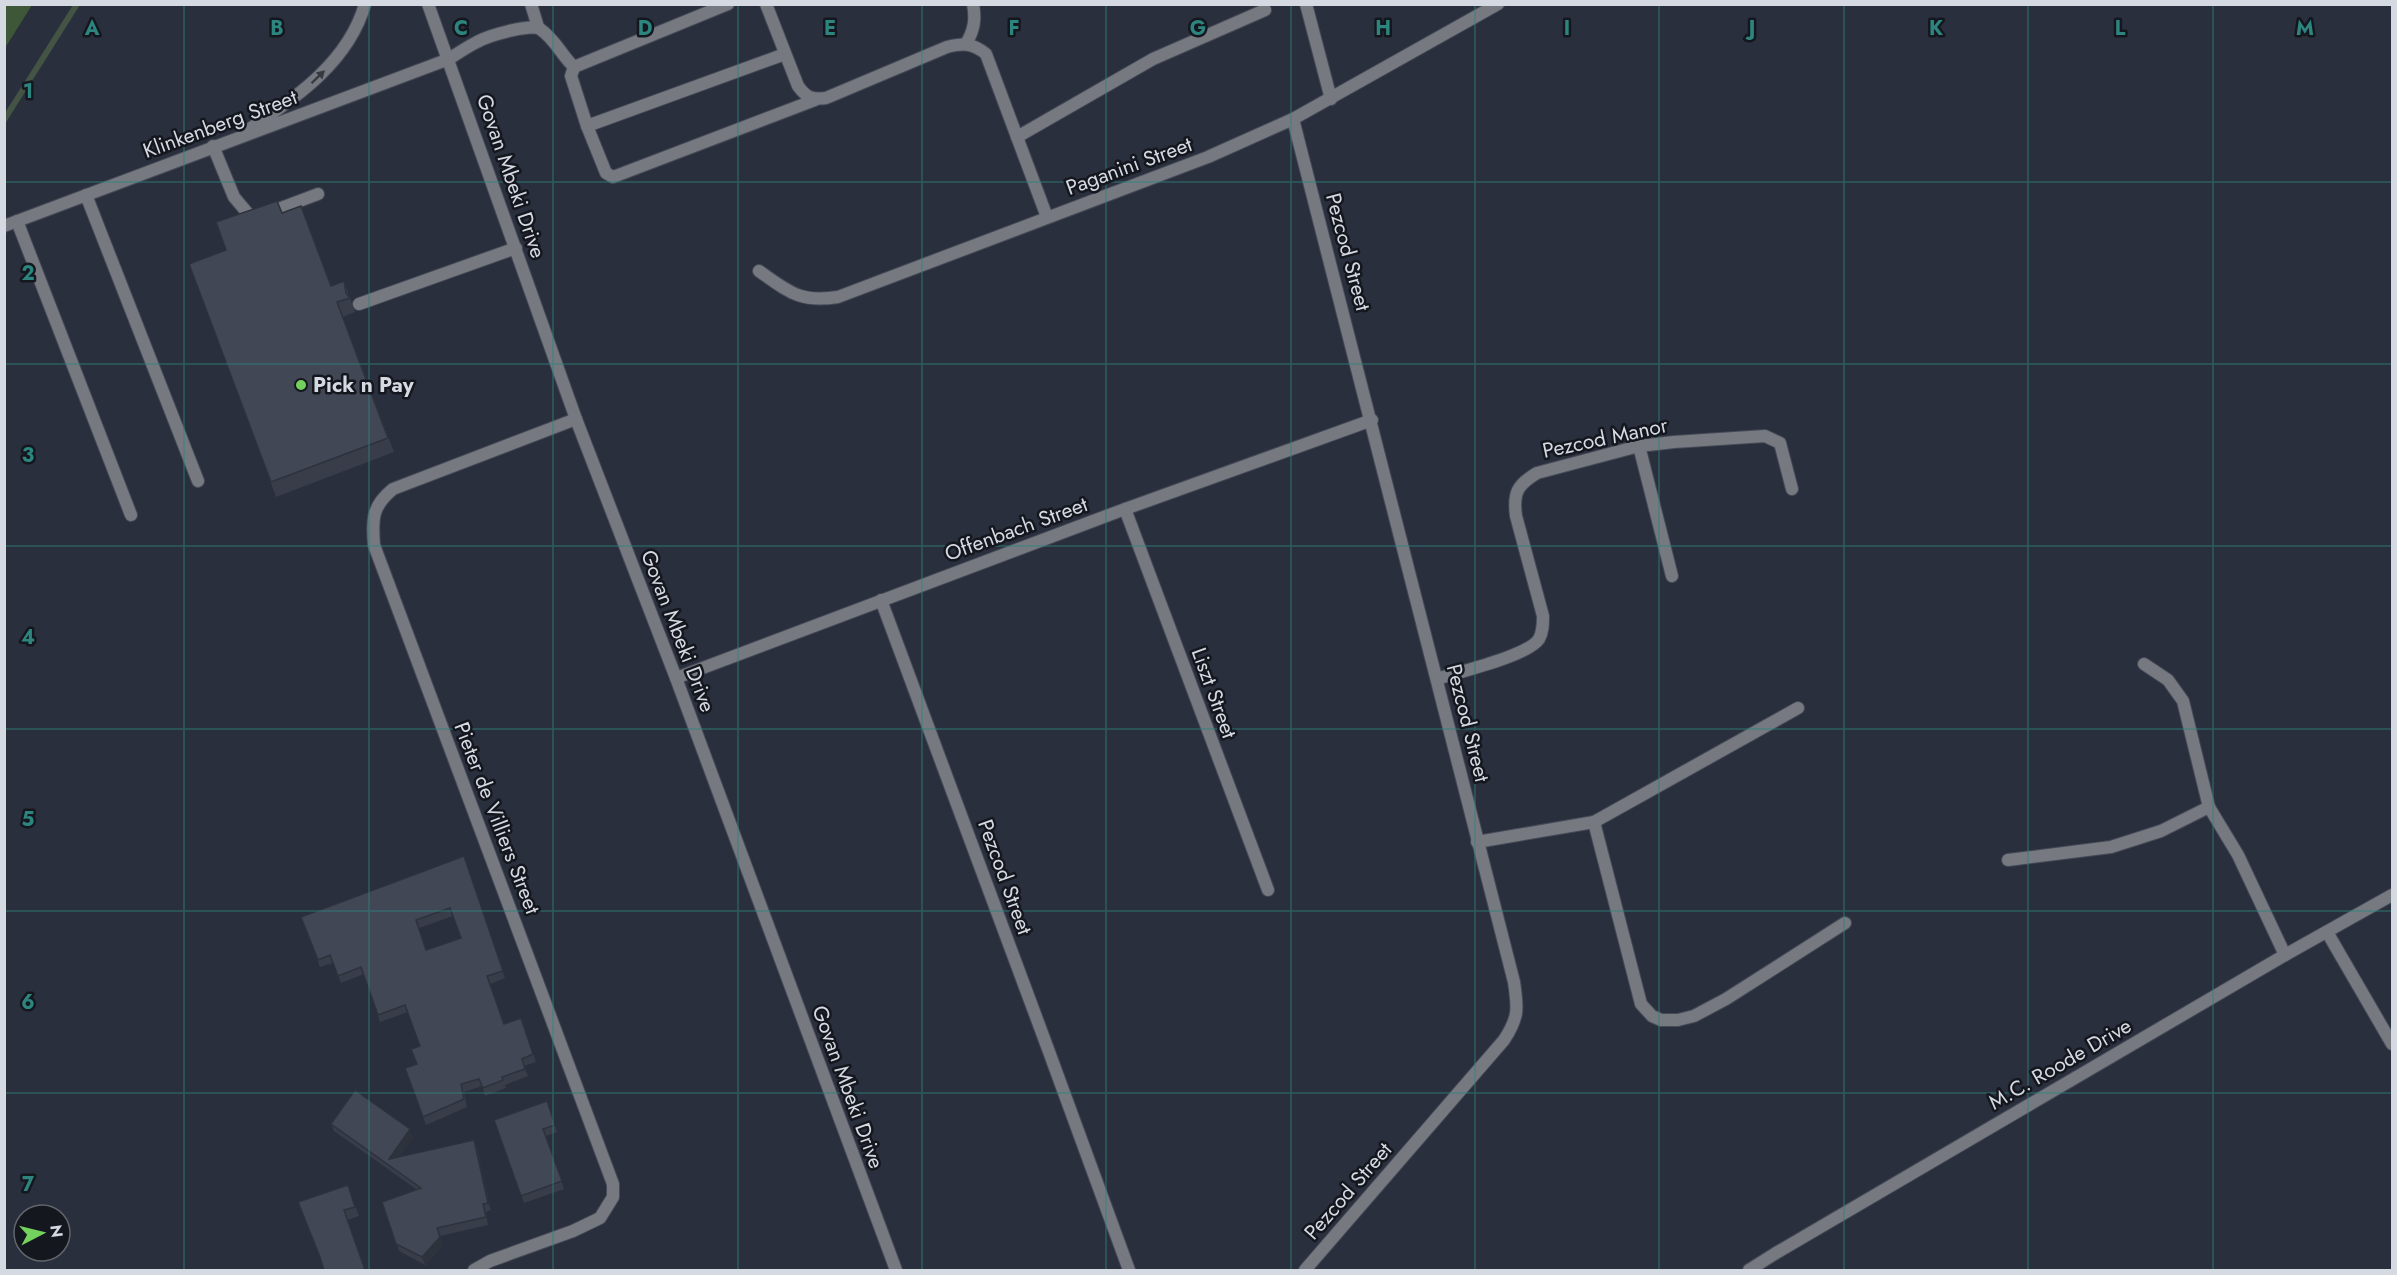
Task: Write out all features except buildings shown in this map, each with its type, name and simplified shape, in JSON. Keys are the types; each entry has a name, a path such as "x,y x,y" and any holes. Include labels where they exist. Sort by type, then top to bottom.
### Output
{"street":[{"path":"237,137 286,104 317,78 344,49 361,20 365,4"},
{"name":"Govan Mbeki Drive","path":"428,4 576,419 676,678 896,1270"},
{"path":"531,4 538,27 554,41 574,68"},
{"path":"728,4 574,68 571,76 587,126 606,172 613,177 815,100 840,93 947,47 966,44 977,46 986,54 1047,217"},
{"path":"766,4 798,86 805,96 815,100"},
{"path":"966,44 973,33 975,21 973,4"},
{"path":"1306,4 1331,99"},
{"name":"Paganini Street","path":"759,271 794,295 818,300 838,297 1208,157 1293,119 1331,99 1498,4"},
{"path":"1017,137 1153,60 1265,10"},
{"name":"Klinkenberg Street","path":"4,226 449,59 479,40 524,27 538,27"},
{"path":"587,126 785,54"},
{"name":"Pezcod Street","path":"1293,119 1372,420 1514,982 1518,1017 1504,1040 1305,1270"},
{"path":"213,146 234,197 250,216 257,217 318,194"},
{"path":"86,195 198,481"},
{"path":"17,221 131,515"},
{"path":"359,304 516,248"},
{"name":"Pieter de Villiers Street","path":"474,1270 490,1261 573,1231 600,1218 613,1197 613,1184 374,545 372,522 375,510 382,498 393,489 576,419"},
{"name":"Offenbach Street","path":"676,678 1125,509 1372,420"},
{"name":"Pezcod Manor","path":"1437,679 1526,651 1538,640 1543,628 1544,616 1514,503 1516,492 1523,481 1537,473 1639,446 1765,436 1780,443 1792,489"},
{"path":"1639,446 1672,576"},
{"name":"Liszt Street","path":"1125,509 1268,890"},
{"name":"Pezcod Street","path":"881,600 1129,1270"},
{"path":"2144,664 2168,680 2183,701 2209,807 2238,855 2284,955"},
{"path":"1478,842 1594,822 1798,708"},
{"path":"2008,860 2111,847 2161,831 2209,807"},
{"path":"1594,822 1641,1004 1652,1016 1662,1020 1678,1020 1694,1016 1726,999 1845,923"},
{"name":"M.C. Roode Drive","path":"1749,1270 1776,1252 2284,955 2392,895"},
{"path":"2327,932 2392,1044"}],"green space":[{"path":"4,5 32,5 5,48"}],"waterway":[{"path":"4,120 77,4"}],"place":[{"name":"Pick n Pay","path":"301,385"}]}
